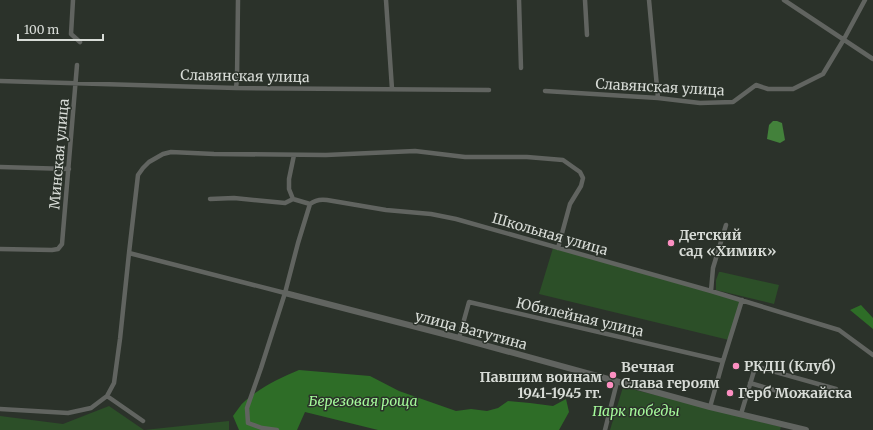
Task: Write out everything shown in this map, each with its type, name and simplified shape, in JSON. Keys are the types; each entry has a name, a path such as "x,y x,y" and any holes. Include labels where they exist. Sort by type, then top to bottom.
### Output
{"street":[{"path":"74,0 71,34 80,42"},
{"path":"236,88 238,0"},
{"path":"386,0 392,89"},
{"path":"519,0 521,68"},
{"path":"585,0 587,35"},
{"path":"649,0 658,98"},
{"name":"Славянская улица","path":"545,91 658,98 700,104 733,102 756,85 768,89 793,89 823,74 865,0"},
{"path":"786,1 873,59"},
{"name":"Минская улица","path":"0,249 52,250 58,249 62,244 77,65"},
{"name":"Славянская улица","path":"0,81 236,88 489,90"},
{"path":"0,409 68,413 91,408 107,396 114,383 138,175 142,168 163,154 171,152 326,155 415,151 465,156 527,157 563,160 580,172 583,178 581,186 570,204 558,248"},
{"path":"293,200 289,189 289,179 294,155"},
{"path":"0,167 69,168"},
{"name":"Школьная улица","path":"210,199 234,198 285,203 293,200 310,204 320,199 386,210 440,215 711,291 839,330 873,355"},
{"path":"277,430 262,428 248,423 247,408 285,293 310,204"},
{"path":"711,291 713,268 726,225"},
{"name":"улица Ватутина","path":"129,253 459,338 784,427 806,430"},
{"path":"710,407 742,300"},
{"name":"Юбилейная улица","path":"459,338 469,302 723,361"},
{"path":"741,414 755,369 759,368 836,389"},
{"path":"605,430 617,382"},
{"path":"750,384 788,394"},
{"path":"107,396 143,420"}],"green space":[{"path":"553,248 741,301 729,340 539,294"},
{"path":"719,272 779,285 774,304 716,290 716,280"},
{"path":"861,305 873,318 873,329 850,310"},
{"name":"Березовая роща","path":"299,370 370,376 399,391 456,411 471,409 487,411 498,408 508,401 553,406 566,399 569,412 559,430 378,430 305,412 297,430 239,430 233,416 243,403 264,387"},
{"name":"Парк победы","path":"623,387 781,427 780,430 610,430"},
{"path":"109,406 144,430 0,430 0,416 63,424"},
{"path":"229,421 229,430 144,430"}],"shaded area":[{"path":"773,121 782,123 785,140 780,143 767,139 769,125"}],"place":[{"name":"Детский сад «Химик»","path":"671,243"},
{"name":"РКДЦ (Клуб)","path":"736,366"},
{"name":"Вечная Слава героям","path":"613,375"},
{"name":"Павшим воинам 1941-1945 гг.","path":"610,385"},
{"name":"Герб Можайска","path":"730,393"}]}
